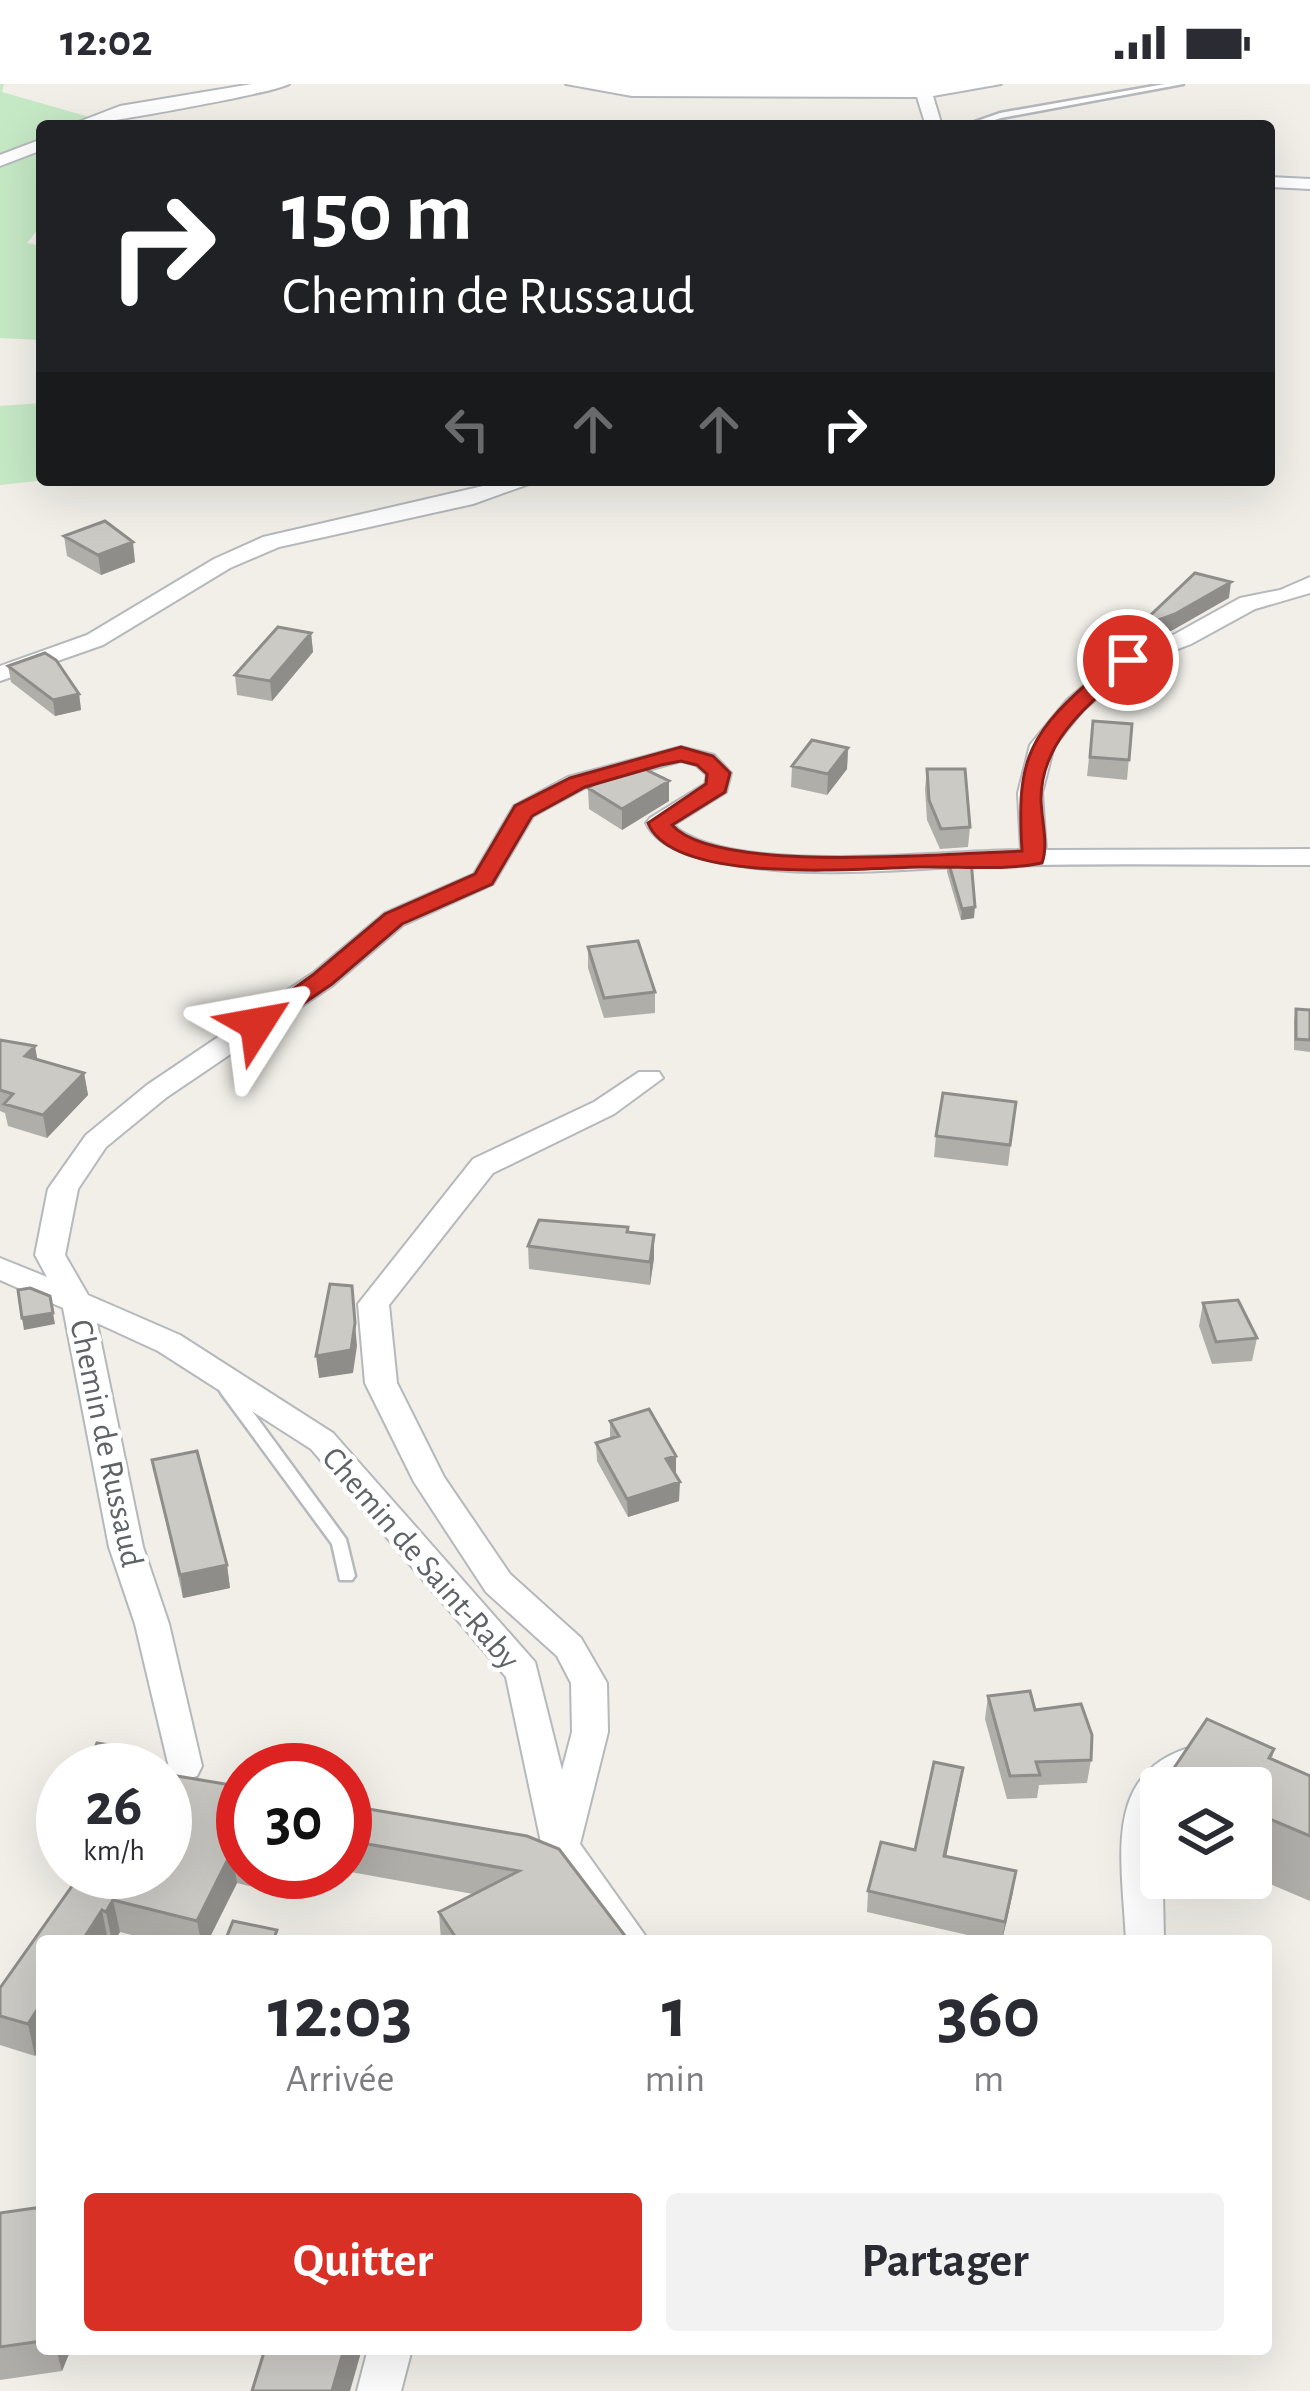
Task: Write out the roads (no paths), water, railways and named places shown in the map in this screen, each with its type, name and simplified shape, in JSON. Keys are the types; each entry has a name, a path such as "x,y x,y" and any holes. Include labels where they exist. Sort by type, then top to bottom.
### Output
{"street":[{"path":"94,120 120,111 280,84"},
{"path":"574,84 632,92 924,92 993,84"},
{"path":"924,92 932,120"},
{"path":"0,161 36,146"},
{"path":"1275,182 1310,184"},
{"path":"0,674 95,640 216,562 335,523 441,507 509,486"},
{"path":"1310,584 1286,596 1248,603 1183,639 1128,660 1075,705 1042,746 1030,793 1034,858 1310,857"},
{"name":"Chemin de Russaud","path":"179,1743 152,1624 126,1547 77,1302 50,1256 63,1189 96,1141 157,1091 323,979 394,919 484,879 524,811 578,782 681,754 705,760 718,773 717,787 659,823 664,834 705,853 760,863 1034,858"},
{"path":"561,1846 590,1732 590,1684 569,1647 498,1583 430,1482 381,1383 373,1304 483,1166 604,1108 649,1078"},
{"name":"Chemin de Saint-Raby","path":"0,1268 104,1311 211,1367 322,1441 523,1672 561,1846 626,1935"},
{"path":"1145,1935 1139,1845 1144,1807 1161,1775 1196,1757 1223,1757 1245,1766"},
{"path":"379,2391 388,2355"}],"lane":[{"path":"987,120 1179,84"},
{"path":"211,1367 340,1543 346,1576"}]}
